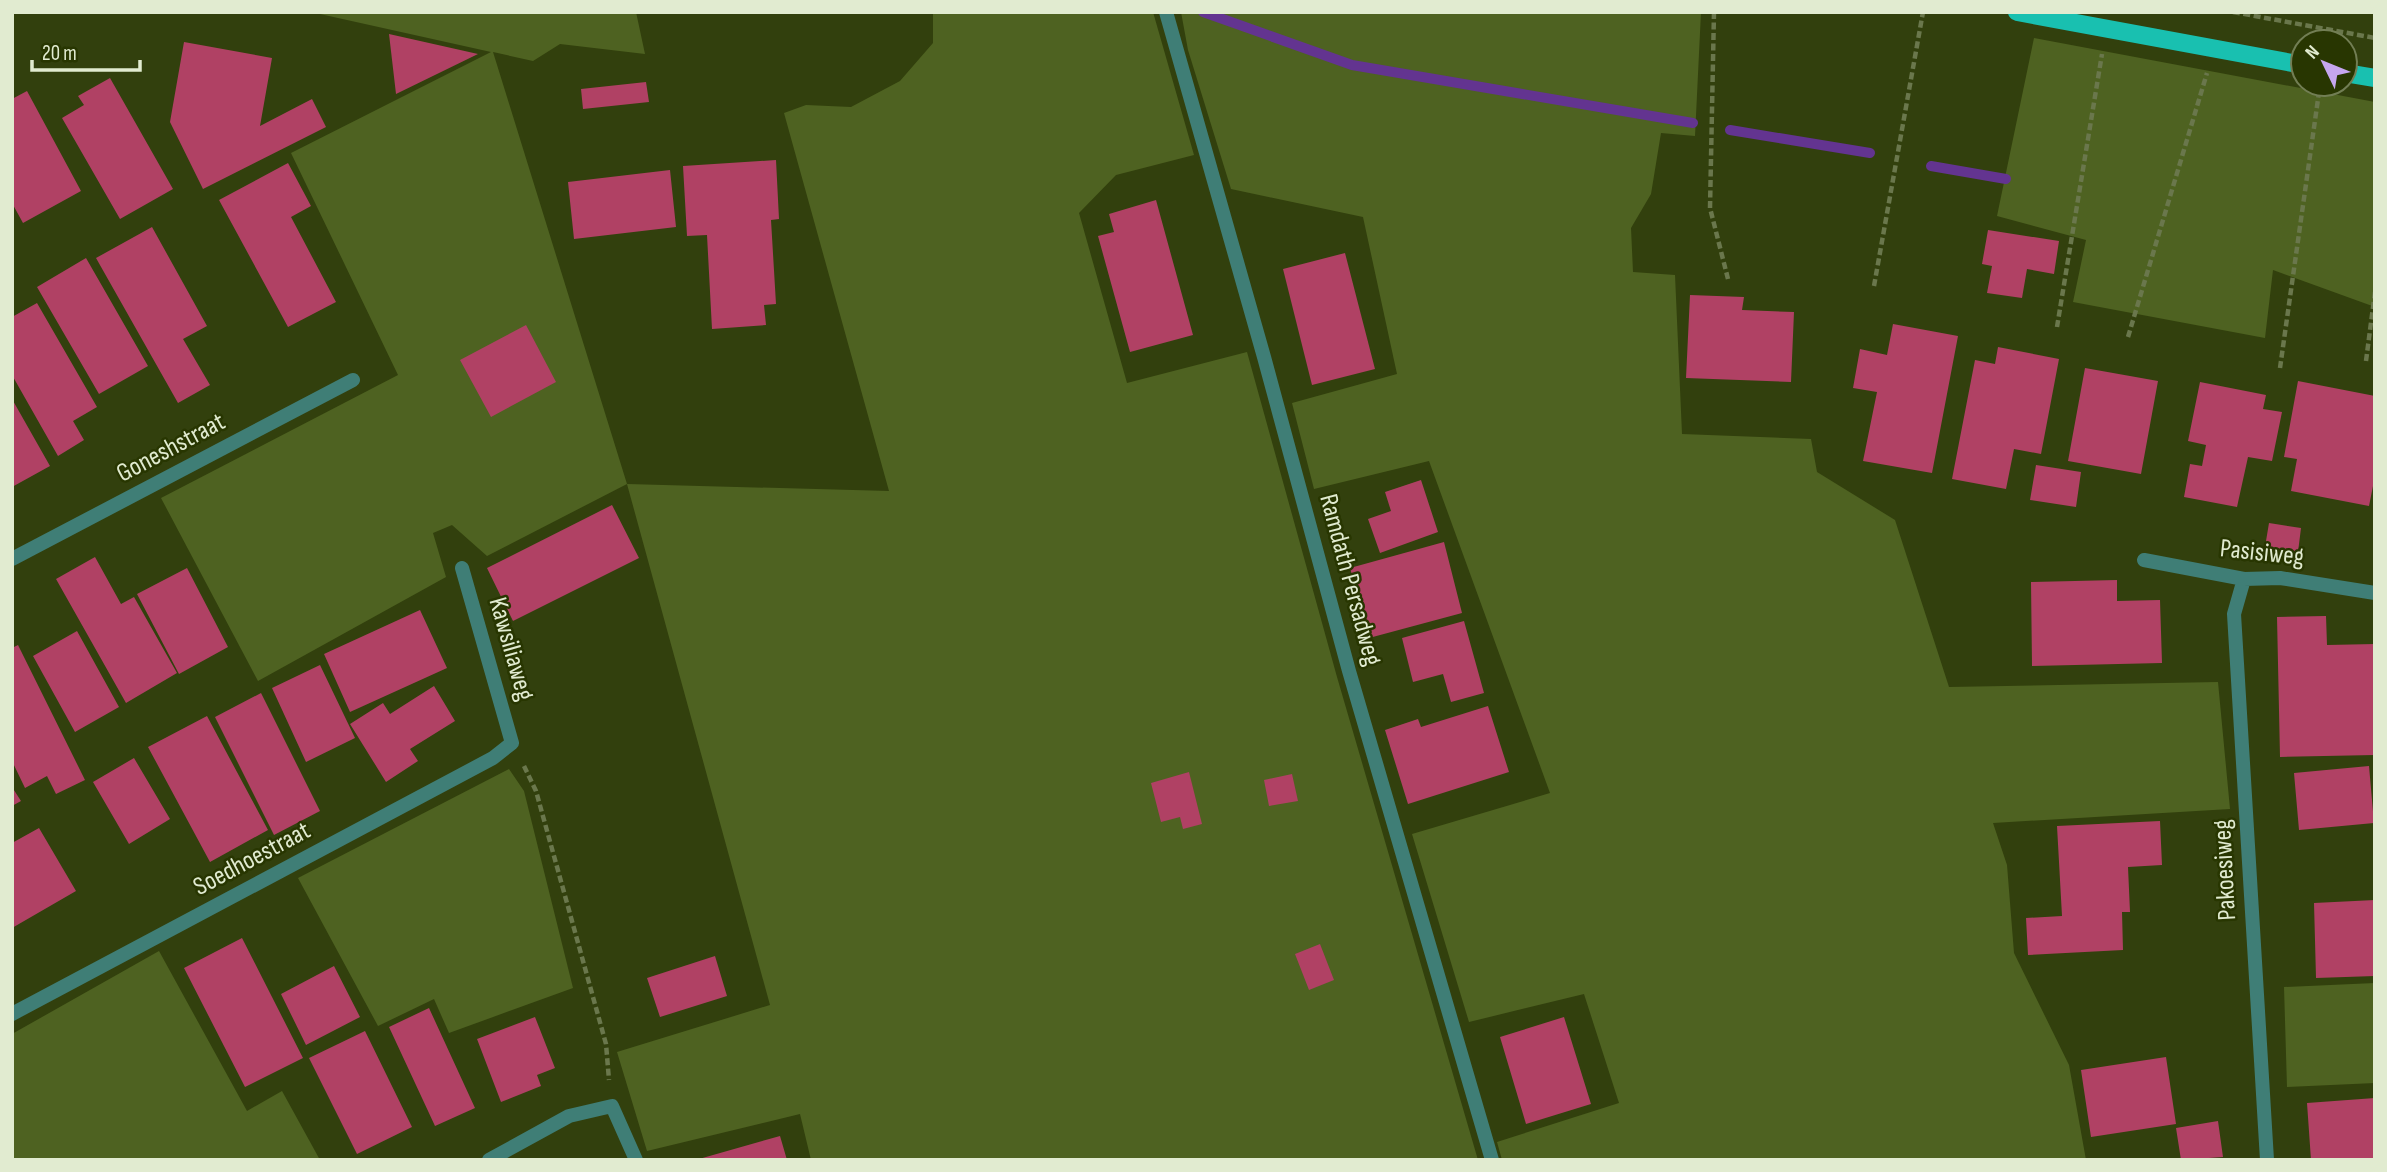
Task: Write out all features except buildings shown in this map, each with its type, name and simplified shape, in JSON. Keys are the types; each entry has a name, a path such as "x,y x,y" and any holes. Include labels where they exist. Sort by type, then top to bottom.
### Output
{"main road":[{"path":"2017,12 2289,62"}],"street":[{"name":"Ramdath Persadweg","path":"1166,12 1264,357 1349,671 1492,1160"},
{"name":"Goneshstraat","path":"12,559 353,380"},
{"name":"Pasisiweg","path":"2144,560 2245,579 2280,578 2375,593"},
{"name":"Kawsiliaweg","path":"462,568 512,743"},
{"name":"Pakoesiweg","path":"2245,579 2234,614 2267,1160"},
{"name":"Soedhoestraat","path":"12,1014 493,758 512,743"},
{"path":"489,1160 569,1116 612,1106 636,1160"}],"path":[{"path":"1714,12 1710,208 1728,279"},
{"path":"1874,286 1923,12"},
{"path":"2233,12 2375,38"},
{"path":"2057,327 2106,29"},
{"path":"2128,337 2214,48"},
{"path":"2280,368 2318,98"},
{"path":"2366,360 2375,292"},
{"path":"512,743 536,790 606,1044 612,1106"}],"green space":[{"path":"311,12 636,12 645,54 560,44 533,61 493,52 627,484 487,556 452,525 433,533 446,577 258,681 161,498 398,375 291,153 491,52"},
{"path":"933,12 1153,12 1194,155 1116,175 1079,213 1127,383 1247,352 1337,677 1478,1160 811,1160 800,1114 647,1151 617,1052 770,1005 627,484 889,491 784,113 806,105 851,107 900,81 933,43"},
{"path":"1181,12 1701,12 1695,136 1661,133 1651,194 1631,228 1633,272 1675,275 1682,434 1811,439 1817,472 1895,520 1949,687 2218,682 2230,809 1993,823 2007,865 2014,953 2069,1065 2086,1160 1502,1160 1497,1142 1619,1103 1584,994 1469,1022 1412,834 1550,793 1429,461 1314,489 1292,403 1397,374 1363,217 1231,189 1188,50"},
{"path":"2034,38 2289,86 2289,98 2354,98 2375,102 2375,307 2273,270 2265,338 2073,302 2086,240 1997,216"},
{"path":"509,769 524,791 573,988 449,1033 434,999 378,1026 298,878"},
{"path":"159,951 247,1111 282,1091 320,1160 12,1160 12,1034"},
{"path":"2375,983 2375,1083 2287,1087 2284,987"}],"waterway":[{"path":"1203,12 1352,65 1693,123"},
{"path":"1730,130 1870,153"},
{"path":"1931,166 2006,179"}]}
